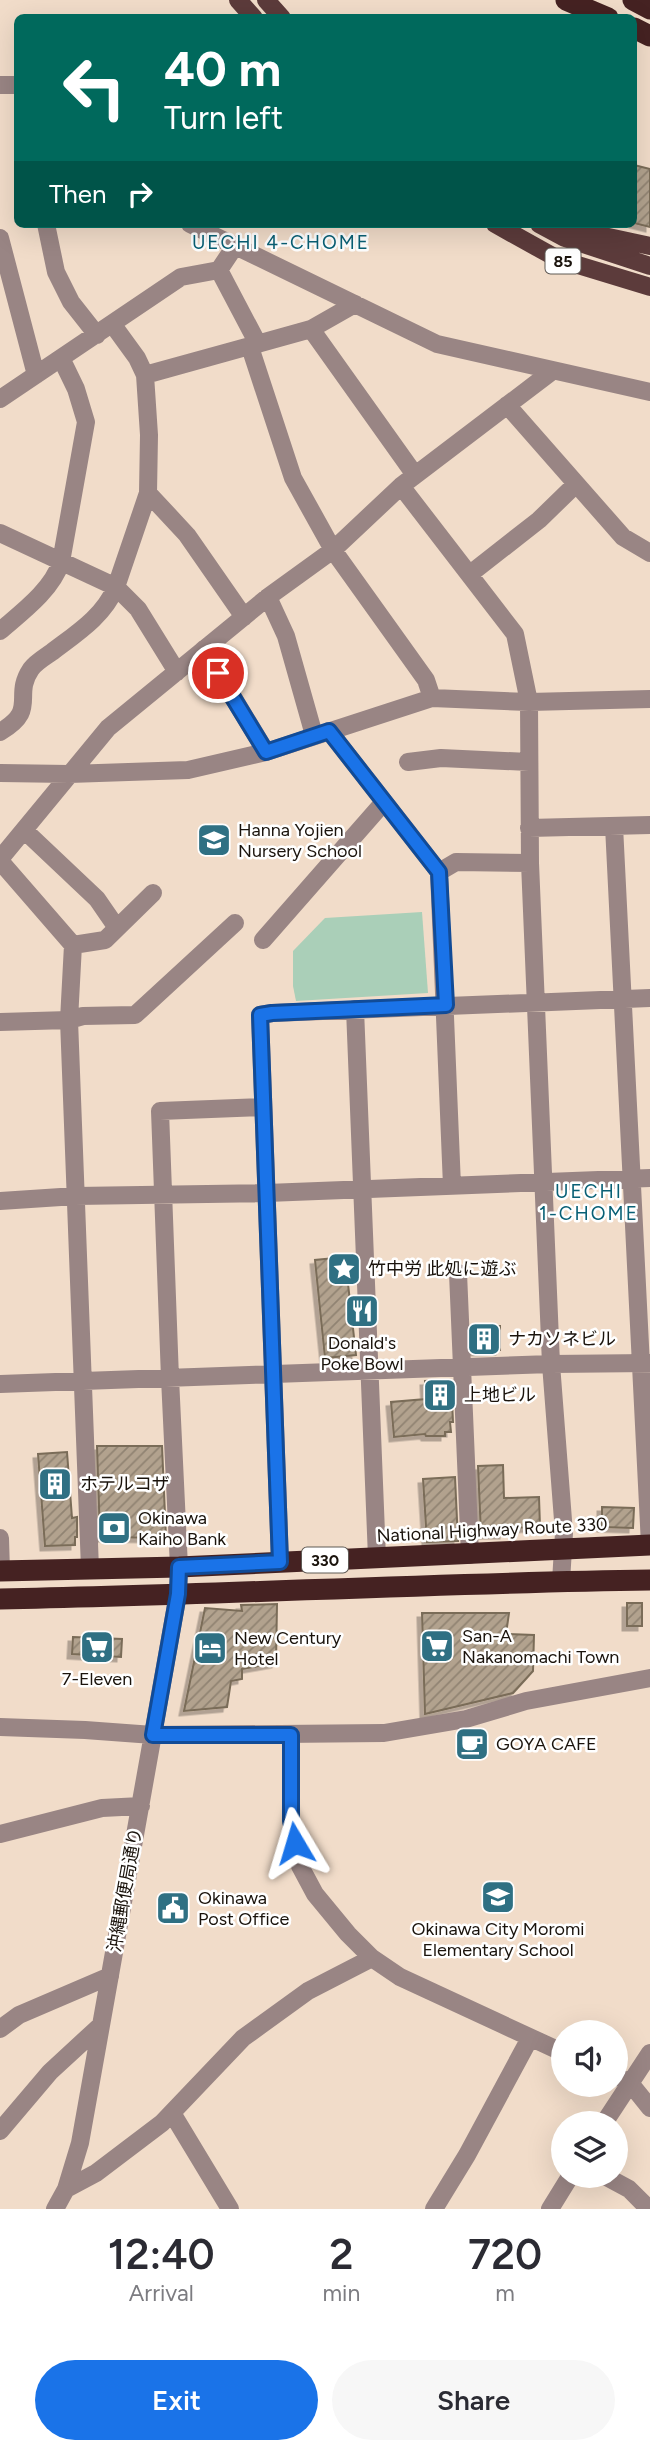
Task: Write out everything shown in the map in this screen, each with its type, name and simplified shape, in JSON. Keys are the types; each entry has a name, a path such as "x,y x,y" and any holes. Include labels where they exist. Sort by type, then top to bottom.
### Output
{"highway":[{"path":"566,0 600,14"},
{"path":"581,0 604,14"},
{"path":"633,0 650,9"},
{"name":"National Highway Route 330","path":"1,1571 179,1567 650,1545"},
{"name":"330","path":"0,1599 650,1580"}],"main road":[{"path":"238,0 250,14"},
{"path":"266,0 278,14"},
{"name":"85","path":"502,228 558,259 646,288"},
{"name":"85","path":"546,228 565,238 650,267"},
{"path":"577,228 650,246"}],"street":[{"path":"47,228 56,272 71,302 97,335"},
{"path":"198,228 437,344 650,393"},
{"path":"0,238 36,375"},
{"path":"0,399 181,277 219,270 235,246"},
{"path":"219,270 254,346 293,478 333,550 426,680 432,698"},
{"path":"145,375 311,329 355,304"},
{"path":"0,732 15,723 24,708 24,683 33,667 94,621 110,601 148,493 149,435 145,375 137,358 113,325"},
{"path":"311,329 408,481 514,634 528,702 530,863 543,1183 551,1364 564,1533 561,1581"},
{"path":"0,631 25,610 57,576 61,562 86,422 76,389 61,358"},
{"path":"90,1569 85,1381 69,1020 73,945 0,860 108,728 268,597 333,550 408,481 551,372"},
{"path":"507,405 623,537 650,553"},
{"path":"470,574 539,520 575,485"},
{"path":"148,493 187,536 244,617"},
{"path":"0,533 116,587 138,610 177,671"},
{"path":"268,597 286,636 321,733 384,802 439,872 452,1186"},
{"path":"204,649 266,752"},
{"path":"0,774 188,770 266,752 432,698 528,702 650,699"},
{"path":"408,762 441,758 529,762"},
{"path":"263,940 384,802"},
{"path":"529,828 650,825"},
{"path":"614,826 630,1179 645,1363 650,1545"},
{"path":"24,830 97,899 117,928"},
{"path":"439,872 456,862 530,863"},
{"path":"73,945 105,940 153,893"},
{"path":"0,1022 135,1015 235,923"},
{"path":"280,1562 260,1015 650,998"},
{"path":"355,1009 377,1558"},
{"name":"沖縄郵便局通り","path":"55,2209 66,2189 80,2143 178,1594 160,1111 263,1107"},
{"path":"0,1201 75,1196 267,1193 650,1178"},
{"path":"458,1273 470,1555"},
{"path":"0,1384 645,1363"},
{"path":"0,1538 1,1571"},
{"path":"0,1727 153,1735 384,1733 466,1719 526,1702 650,1678"},
{"path":"291,1735 291,1820 300,1866 315,1894 348,1934 372,1958 400,1977 551,2047"},
{"path":"0,1834 102,1808 141,1805"},
{"path":"66,2189 97,2173 162,2123 243,2038 308,1991 372,1958"},
{"path":"0,2029 19,2015 110,1976"},
{"path":"0,2131 50,2072 101,2025"},
{"path":"433,2209 467,2155 530,2038"},
{"path":"628,2075 649,2057"},
{"path":"628,2084 650,2108"},
{"path":"172,2113 230,2209"},
{"path":"550,2209 563,2188"},
{"path":"627,2188 649,2209"}],"green space":[{"path":"422,912 428,993 296,1001 293,951 325,918"}],"building":[{"path":"637,166 650,169 650,227 637,224"},
{"path":"345,1257 356,1355 325,1358 315,1260"},
{"name":"ナカソネビル","path":"500,1326 500,1350 473,1351 472,1327"},
{"path":"451,1380 451,1432 445,1432 445,1436 425,1434 394,1437 391,1402 426,1399 425,1381"},
{"path":"97,1446 162,1446 166,1538 100,1537"},
{"name":"ホテルコザ","path":"67,1452 72,1518 77,1517 77,1537 75,1545 45,1546 38,1454"},
{"path":"503,1465 504,1498 539,1497 540,1527 504,1528 504,1534 481,1534 478,1466"},
{"path":"455,1477 458,1541 427,1542 423,1479"},
{"path":"602,1507 634,1508 633,1528 602,1527"},
{"path":"627,1603 642,1603 642,1626 627,1626"},
{"path":"277,1604 276,1663 242,1669 242,1679 231,1681 227,1707 184,1711 205,1608 242,1611 241,1605"},
{"path":"422,1613 509,1613 506,1634 534,1635 533,1671 513,1693 425,1714"},
{"name":"7-Eleven","path":"73,1637 122,1639 121,1657 72,1654"}],"place":[{"name":"Hanna Yojien Nursery School","path":"214,840"},
{"name":"竹中労 此処に遊ぶ","path":"344,1269"},
{"name":"Donald's Poke Bowl","path":"362,1311"},
{"name":"ナカソネビル","path":"484,1339"},
{"name":"上地ビル","path":"440,1395"},
{"name":"ホテルコザ","path":"55,1484"},
{"name":"Okinawa Kaiho Bank","path":"114,1528"},
{"name":"San-A Nakanomachi Town","path":"437,1646"},
{"name":"7-Eleven","path":"97,1647"},
{"name":"New Century Hotel","path":"210,1648"},
{"name":"GOYA CAFE","path":"472,1744"},
{"name":"Okinawa City Moromi Elementary School","path":"498,1897"},
{"name":"Okinawa Post Office","path":"173,1908"}],"district":[{"name":"UECHI 4-CHOME","path":"281,242"},
{"name":"UECHI 1-CHOME","path":"589,1202"}],"route":[{"path":"218,673 266,752 329,731 439,872 446,1005 260,1015 280,1562 179,1567 178,1594 153,1735 291,1735 291,1820 295,1843"}]}
